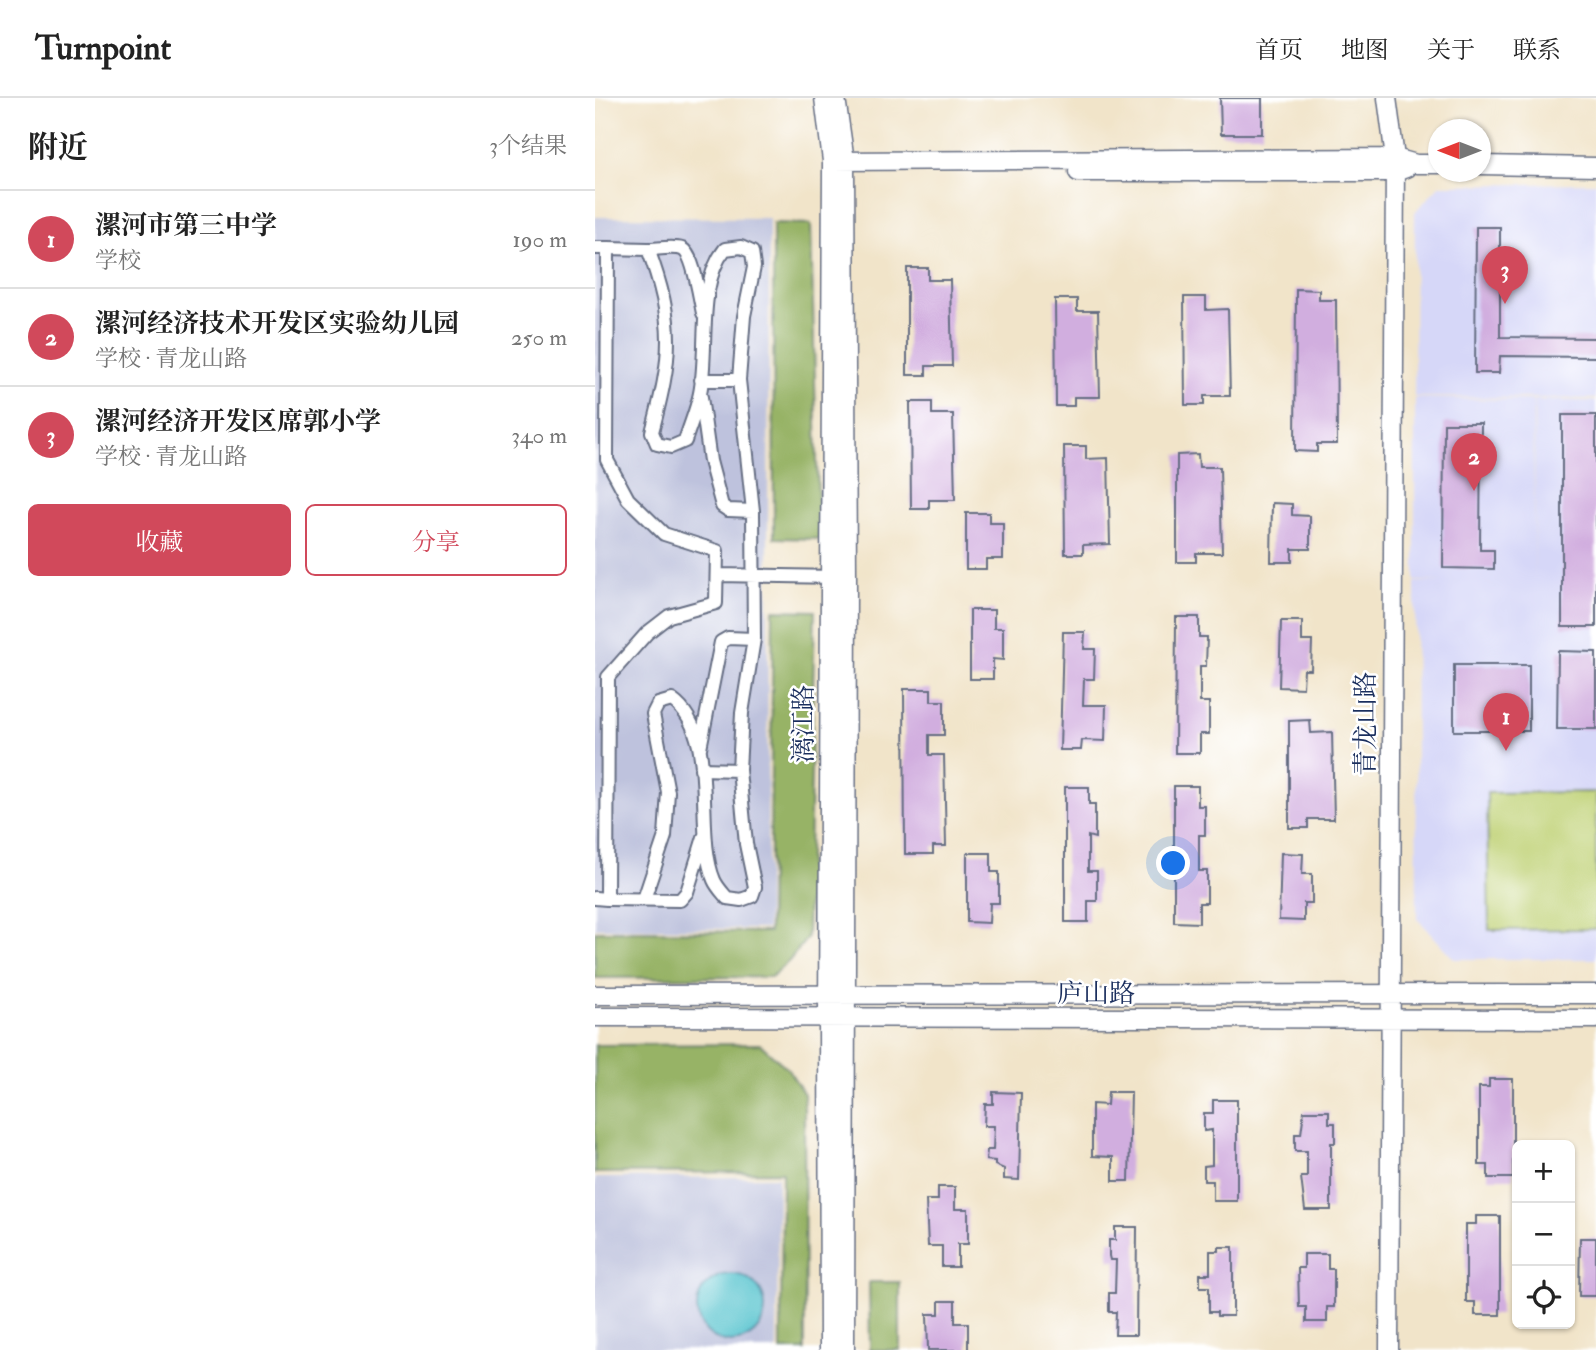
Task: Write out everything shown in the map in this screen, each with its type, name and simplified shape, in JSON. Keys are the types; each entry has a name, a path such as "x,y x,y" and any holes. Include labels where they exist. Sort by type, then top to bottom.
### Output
{"street":[{"name":"漓江路","path":"824,98 839,166"},
{"name":"漓江路","path":"829,1350 837,995 839,166 836,98"},
{"name":"青龙山路","path":"1387,98 1395,165 1389,1350"},
{"path":"839,166 1428,164"},
{"path":"1491,165 1596,167"},
{"path":"644,899 665,836 668,792 653,713 658,704 672,700 687,715 699,751 706,830 714,880 727,898 741,900 752,896 755,887 746,844 739,770 742,713 754,639 753,511 739,380 744,316 754,267 752,252 741,247 726,249 716,260 704,320 701,387 706,436 722,506 728,510 753,511"},
{"path":"704,320 696,279 686,253 681,249 601,248 601,427 607,460 628,499 664,534 717,551 719,575 716,603 669,616 647,633 608,677 601,898 680,900 687,892 706,830"},
{"path":"647,249 669,317 669,352 652,432 657,444 671,447 685,441 701,387"},
{"path":"696,279 713,279"},
{"path":"701,387 739,380"},
{"path":"686,436 706,436"},
{"path":"719,575 839,577"},
{"path":"699,751 721,642 728,638 754,639"},
{"path":"687,715 705,715"},
{"path":"701,769 739,770"},
{"path":"696,867 712,867"},
{"name":"庐山路","path":"595,995 1596,994"},
{"name":"庐山路","path":"595,1017 1389,1021 1596,1019"},
{"name":"漓江路","path":"836,1018 845,1350"}],"shaded area":[{"path":"1596,183 1596,399 1414,397 1415,212 1440,185"},
{"path":"595,217 769,218 767,929 595,928"},
{"path":"1415,398 1533,400 1535,584 1534,400 1596,401 1596,959 1454,959 1417,918 1415,582 1443,582 1415,581"},
{"path":"778,1177 777,1350 595,1350 595,1178"}],"green space":[{"path":"773,223 811,224 819,539 774,538"},
{"path":"773,610 815,611 807,938 789,961 771,977 595,978 595,931 769,932"},
{"path":"1596,792 1596,929 1489,930 1487,793"},
{"path":"760,1044 788,1069 804,1094 805,1350 781,1350 782,1172 595,1173 595,1045"},
{"path":"869,1282 900,1282 900,1350 870,1350"}],"water":[{"path":"731,1274 744,1277 755,1284 762,1295 765,1308 762,1321 755,1332 744,1339 731,1342 718,1339 707,1332 700,1321 697,1308 700,1295 707,1284 718,1277"}],"building":[{"path":"1220,98 1262,98 1262,134 1221,134"},
{"path":"1476,227 1500,227 1500,337 1596,338 1596,357 1500,356 1499,373 1475,373"},
{"path":"907,268 928,268 928,280 950,280 952,366 926,366 926,375 907,375"},
{"path":"1296,289 1319,290 1319,300 1336,300 1337,444 1317,444 1317,452 1295,451"},
{"path":"1184,297 1206,297 1206,310 1228,309 1230,396 1204,396 1204,405 1185,405"},
{"path":"1055,299 1077,299 1077,311 1098,311 1100,397 1074,397 1074,406 1056,406"},
{"path":"910,402 932,402 932,414 953,414 955,500 929,500 929,509 911,509"},
{"path":"1562,415 1596,415 1596,627 1562,627"},
{"path":"1444,423 1481,423 1480,550 1494,550 1494,569 1443,568"},
{"path":"1064,446 1086,446 1086,459 1108,458 1110,544 1083,545 1083,554 1065,554"},
{"path":"1198,454 1199,467 1220,467 1222,553 1196,553 1196,562 1177,562 1177,455"},
{"path":"1272,503 1292,504 1292,515 1310,516 1310,549 1292,549 1292,562 1271,562"},
{"path":"966,513 989,513 989,523 1003,523 1003,559 986,559 986,569 966,569"},
{"path":"970,610 994,610 994,628 1003,628 1003,660 993,659 993,679 970,679"},
{"path":"1176,617 1199,617 1199,637 1207,637 1206,666 1200,666 1200,702 1209,702 1209,734 1200,734 1200,753 1175,753"},
{"path":"1281,621 1302,621 1302,641 1312,641 1311,670 1304,670 1303,688 1279,687"},
{"path":"1063,632 1085,632 1084,649 1095,649 1094,679 1084,679 1083,705 1106,705 1105,741 1082,740 1081,750 1060,750"},
{"path":"1558,651 1596,652 1596,729 1557,729"},
{"path":"1454,665 1529,665 1529,731 1454,731"},
{"path":"904,689 931,689 931,701 944,701 944,735 929,735 929,755 944,755 946,846 933,846 933,854 905,854"},
{"path":"1310,720 1311,733 1332,732 1334,819 1308,819 1308,828 1289,828 1289,721"},
{"path":"1174,786 1198,786 1198,806 1205,806 1205,835 1199,835 1199,871 1207,871 1207,903 1199,903 1199,923 1174,922"},
{"path":"1065,787 1089,787 1089,804 1095,804 1095,838 1088,836 1088,871 1097,871 1097,901 1088,901 1088,922 1065,922"},
{"path":"967,853 991,853 991,872 999,872 999,903 990,903 989,923 967,922"},
{"path":"1281,853 1303,854 1302,874 1312,874 1312,903 1304,903 1304,921 1279,920"},
{"path":"1489,1079 1513,1079 1512,1178 1488,1178 1488,1165 1479,1165 1479,1087 1489,1087"},
{"path":"993,1092 1021,1093 1019,1180 1004,1179 1004,1169 995,1165 995,1161 986,1160 987,1150 993,1150 994,1126 984,1126 985,1104 993,1104"},
{"path":"1108,1092 1131,1092 1129,1181 1113,1181 1113,1157 1092,1156 1092,1104 1107,1105"},
{"path":"1213,1100 1237,1100 1237,1201 1213,1201 1213,1181 1204,1181 1204,1166 1212,1165 1212,1130 1204,1131 1204,1113 1213,1113"},
{"path":"1304,1111 1329,1111 1329,1123 1335,1123 1335,1143 1331,1143 1331,1210 1305,1210 1301,1177 1307,1177 1307,1151 1295,1151 1295,1134 1301,1134"},
{"path":"938,1187 955,1187 955,1209 968,1209 968,1244 958,1244 958,1267 942,1267 942,1246 928,1246 926,1200 938,1200"},
{"path":"1476,1216 1500,1216 1500,1315 1475,1315 1475,1302 1466,1302 1466,1224 1476,1224"},
{"path":"1115,1227 1137,1227 1136,1335 1115,1335 1116,1312 1109,1312 1109,1293 1115,1293 1116,1260 1110,1260 1109,1240 1115,1240"},
{"path":"1580,1238 1596,1238 1596,1296 1579,1296"},
{"path":"1219,1247 1233,1247 1233,1316 1217,1316 1217,1312 1209,1312 1209,1287 1200,1287 1200,1274 1210,1274 1210,1251 1219,1251"},
{"path":"1304,1254 1328,1254 1328,1269 1334,1269 1334,1307 1327,1307 1327,1322 1306,1322 1306,1307 1299,1307 1298,1268 1304,1268"},
{"path":"939,1301 955,1301 955,1323 968,1323 968,1350 928,1350 927,1314 939,1314"}],"place":[{"name":"漯河经济开发区席郭小学","path":"1505,304"},
{"name":"漯河经济技术开发区实验幼儿园","path":"1474,491"},
{"name":"漯河市第三中学","path":"1506,751"}]}
